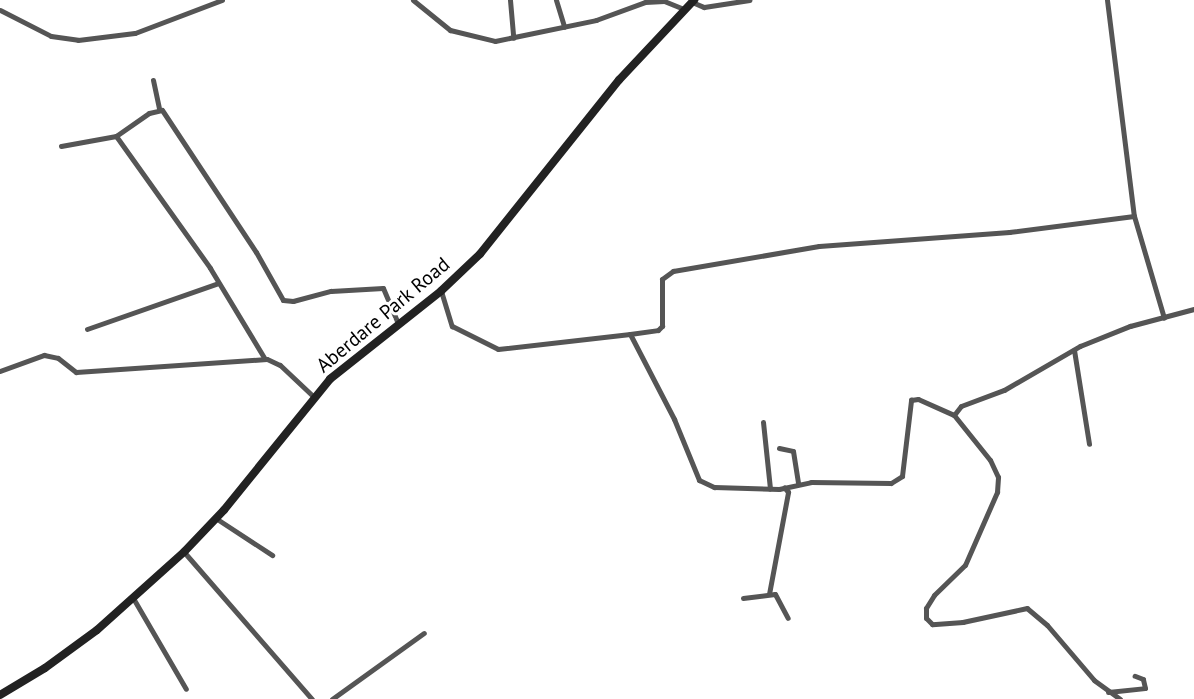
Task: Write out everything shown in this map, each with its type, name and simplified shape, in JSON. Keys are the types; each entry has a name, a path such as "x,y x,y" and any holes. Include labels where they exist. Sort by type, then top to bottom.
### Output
{"street":[{"path":"0,10 51,36 78,40 135,33 222,0"},
{"path":"413,0 435,20 464,35 495,41 564,27 645,2 664,1 684,9"},
{"path":"510,0 513,38"},
{"path":"556,0 564,27"},
{"path":"693,1 704,7 749,0"},
{"path":"1107,0 1134,216 1164,318"},
{"name":"Aberdare Park Road","path":"0,695 48,666 133,598 184,552 216,518 314,397 352,359 441,291 480,254 557,153 693,1"},
{"path":"153,80 159,108 170,118 283,300 331,291 383,288 399,325"},
{"path":"61,146 116,136 159,108"},
{"path":"116,136 218,283 265,359"},
{"path":"441,291 452,326 498,349 658,330 662,326 662,279 673,271 819,246 1009,232 1134,216"},
{"path":"87,329 218,283"},
{"path":"954,415 961,406 1004,390 1073,349 1130,326 1194,309"},
{"path":"630,334 674,419 699,480 714,487 770,489 798,484 896,481 902,476 911,400 918,399 954,415 990,460 998,477 997,492 965,565 929,600 926,618 932,624 963,622 1027,608 1108,692 1120,699"},
{"path":"1073,349 1089,444"},
{"path":"0,371 44,355 58,358 76,372 265,359 280,365 314,397"},
{"path":"763,422 770,489"},
{"path":"779,448 793,451 798,484"},
{"path":"769,594 788,492 784,487"},
{"path":"216,518 272,555"},
{"path":"184,552 312,699"},
{"path":"743,598 775,594 788,618"},
{"path":"133,598 186,689"},
{"path":"332,699 424,633"},
{"path":"1108,692 1145,688 1143,679 1135,676"}]}
